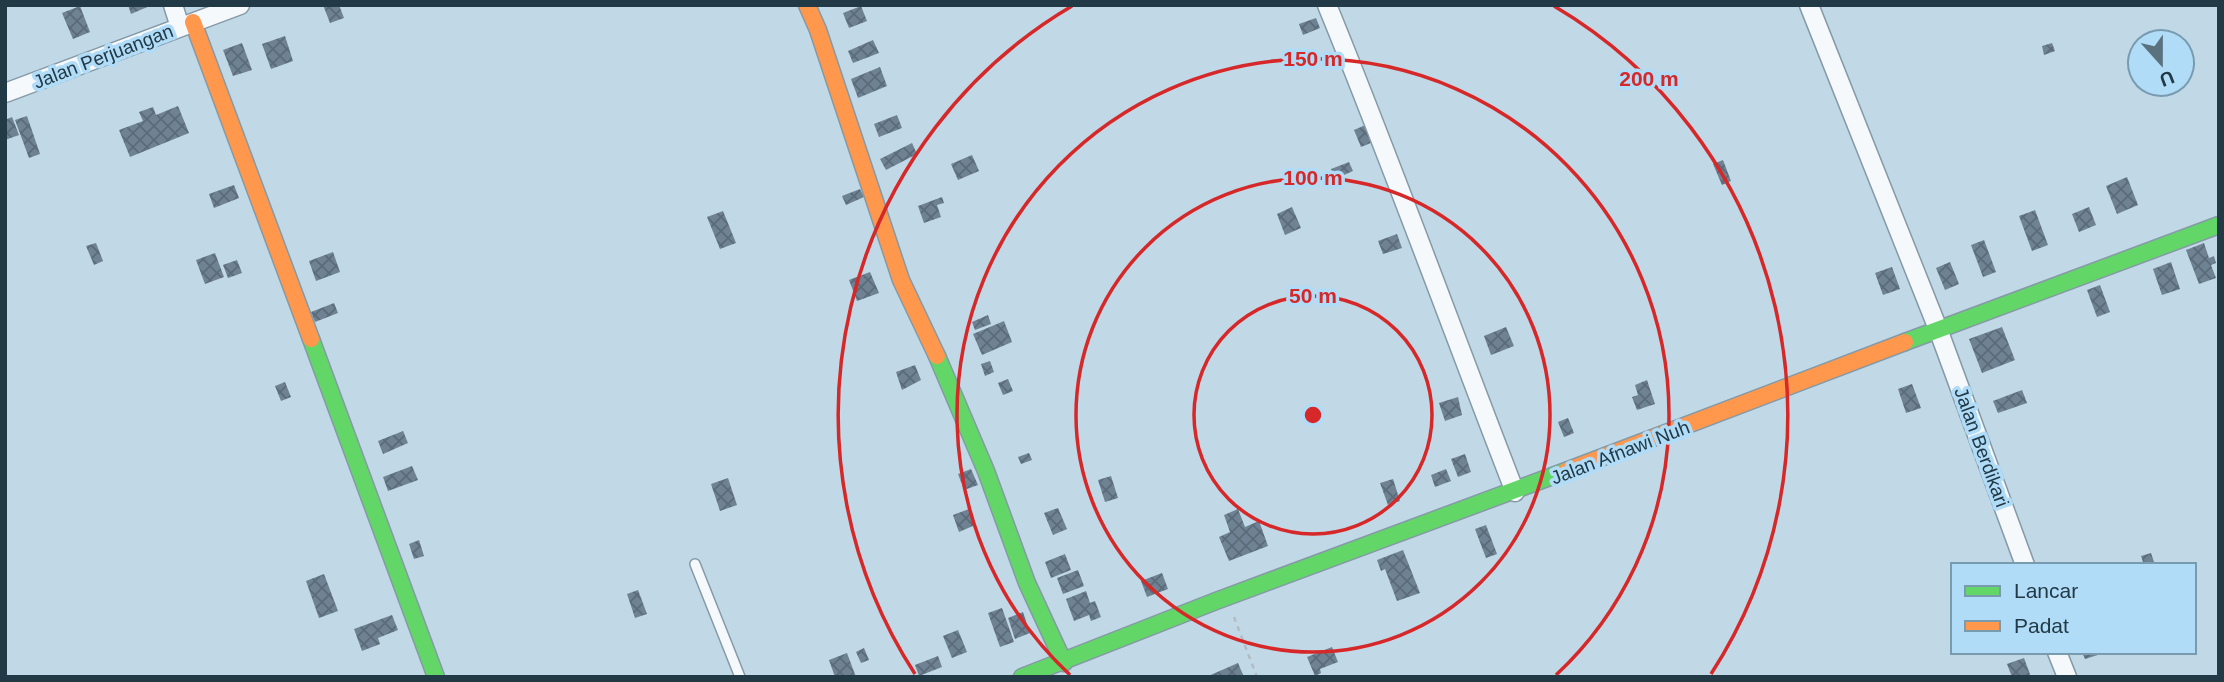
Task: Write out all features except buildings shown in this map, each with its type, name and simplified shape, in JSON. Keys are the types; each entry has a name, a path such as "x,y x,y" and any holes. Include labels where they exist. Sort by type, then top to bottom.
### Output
{"street":[{"path":"173,5 187,24 436,677"},
{"name":"Jalan Perjuangan","path":"5,93 240,5"},
{"path":"807,5 818,30 901,280 920,317 986,471 1027,583 1064,663"},
{"path":"1327,5 1384,143 1444,309 1515,492"},
{"name":"Jalan Berdikari","path":"1810,5 1938,329 2024,563"},
{"name":"Jalan Afnawi Nuh","path":"1022,677 1064,663 1226,597 1515,492 1938,329 2219,225"},
{"path":"2058,654 2067,677"}],"lane":[{"path":"695,564 740,677"}],"path":[{"path":"1226,597 1257,677"}],"traffic: fast":[{"path":"1905,342 2219,225"},
{"path":"311,339 436,677"},
{"path":"937,356 986,471 1027,583 1064,663"},
{"path":"1022,677 1216,601 1566,471"}],"traffic: slow":[{"path":"807,5 818,30 901,280 937,356"},
{"path":"193,22 311,339"},
{"path":"1566,471 1905,342"}]}
